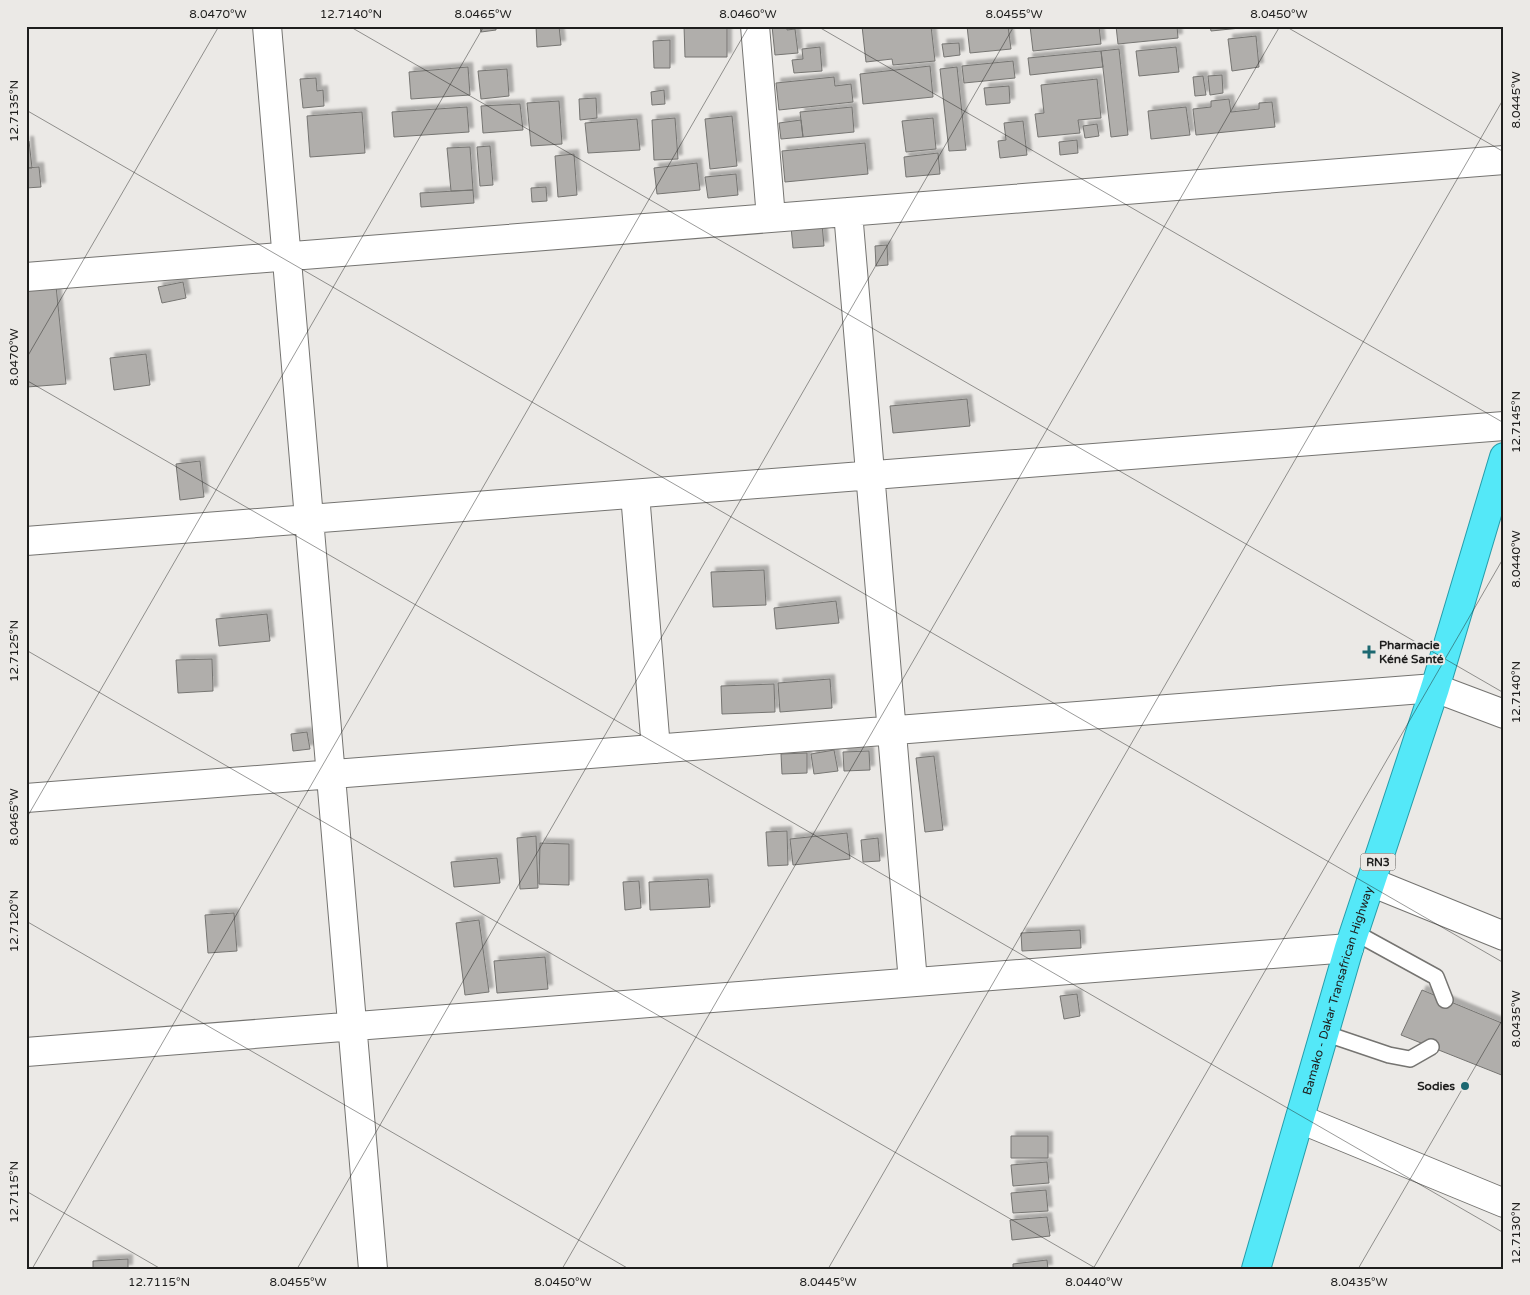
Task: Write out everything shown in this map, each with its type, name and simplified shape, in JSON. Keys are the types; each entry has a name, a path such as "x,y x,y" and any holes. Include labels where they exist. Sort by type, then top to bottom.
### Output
{"highway":[{"name":"Bamako - Dakar Transafrican Highway","path":"1256,1269 1351,940 1372,882 1435,688 1504,457"}],"street":[{"path":"267,26 373,1269"},
{"path":"755,26 771,218"},
{"path":"26,277 1504,160"},
{"path":"848,212 913,982"},
{"path":"26,542 1504,426"},
{"path":"635,494 656,749"},
{"path":"26,798 1435,688 1504,714"},
{"path":"1372,882 1504,936"},
{"path":"26,1052 913,982 1351,940"},
{"path":"1300,1119 1504,1203"}],"lane":[{"path":"1351,940 1436,977 1445,1000"},
{"path":"1324,1034 1389,1055 1410,1059 1431,1047"}],"building":[{"path":"480,26 496,26 496,30 481,32"},
{"path":"536,26 559,26 561,45 537,47"},
{"path":"684,26 727,26 727,57 685,57"},
{"path":"772,26 787,26 787,30 795,29 798,53 775,55"},
{"path":"862,26 931,26 935,61 893,65 892,59 866,62"},
{"path":"967,26 1008,26 1011,49 970,53"},
{"path":"1030,26 1099,26 1101,44 1033,51"},
{"path":"1116,26 1177,26 1178,38 1118,44"},
{"path":"1210,26 1260,26 1211,31"},
{"path":"1256,36 1259,67 1232,71 1228,39"},
{"path":"670,40 670,68 654,68 653,41"},
{"path":"959,43 960,55 944,57 942,44"},
{"path":"820,47 822,71 794,73 792,60 803,59 802,49"},
{"path":"1176,47 1179,72 1139,76 1136,51"},
{"path":"1119,49 1128,135 1111,137 1101,51"},
{"path":"1101,51 1103,67 1030,75 1028,58"},
{"path":"1013,61 1015,78 964,83 962,66"},
{"path":"930,66 933,97 863,104 860,74"},
{"path":"468,67 470,95 411,99 409,72"},
{"path":"957,67 966,150 949,151 940,69"},
{"path":"507,69 509,96 481,99 478,71"},
{"path":"1222,75 1223,93 1210,95 1208,76"},
{"path":"1203,76 1206,95 1195,96 1193,77"},
{"path":"834,77 835,86 851,84 853,102 779,110 776,83"},
{"path":"316,78 317,91 323,90 324,106 303,108 300,79"},
{"path":"1097,79 1101,118 1078,120 1080,133 1038,137 1035,114 1044,113 1041,85"},
{"path":"1009,86 1010,103 986,105 984,88"},
{"path":"664,90 665,104 652,105 651,92"},
{"path":"596,98 597,118 580,120 579,99"},
{"path":"1229,99 1231,112 1259,109 1259,103 1272,102 1275,127 1196,135 1193,109 1211,107 1211,101"},
{"path":"559,101 562,144 531,146 527,103"},
{"path":"520,104 523,130 483,133 481,106"},
{"path":"467,107 469,132 394,137 392,112"},
{"path":"852,107 854,132 803,137 800,112"},
{"path":"1186,107 1190,135 1151,139 1148,111"},
{"path":"362,112 365,153 310,157 307,116"},
{"path":"732,116 737,166 710,169 705,119"},
{"path":"675,118 678,159 654,160 652,120"},
{"path":"933,118 936,149 906,152 902,121"},
{"path":"637,119 640,150 588,153 585,123"},
{"path":"801,120 803,137 781,139 779,123"},
{"path":"1023,121 1027,155 1000,158 998,141 1006,140 1004,123"},
{"path":"1097,124 1099,136 1085,138 1083,126"},
{"path":"1077,140 1078,153 1060,155 1059,142"},
{"path":"26,141 29,141 32,168 26,168"},
{"path":"865,143 868,174 785,182 782,151"},
{"path":"490,146 493,185 480,186 477,147"},
{"path":"470,147 473,190 451,191 447,148"},
{"path":"938,153 940,174 906,177 904,157"},
{"path":"574,154 577,195 558,197 555,156"},
{"path":"697,163 700,190 657,194 654,168"},
{"path":"39,167 41,187 26,188 26,168"},
{"path":"736,174 738,195 708,198 705,177"},
{"path":"546,187 547,201 532,202 531,188"},
{"path":"473,190 474,203 421,207 420,193"},
{"path":"822,224 824,246 793,248 791,227"},
{"path":"887,245 888,265 876,266 875,246"},
{"path":"183,282 186,298 162,303 158,287"},
{"path":"56,286 66,384 27,387 26,288"},
{"path":"146,354 150,385 114,390 110,358"},
{"path":"967,399 970,426 893,433 890,406"},
{"path":"200,461 204,497 180,500 176,464"},
{"path":"764,570 766,605 713,607 711,572"},
{"path":"836,601 839,623 776,629 774,608"},
{"path":"267,614 270,641 219,646 216,619"},
{"path":"212,659 213,691 178,693 176,660"},
{"path":"830,679 832,708 780,712 778,683"},
{"path":"774,684 775,712 722,714 721,686"},
{"path":"307,732 310,749 293,751 291,734"},
{"path":"834,750 838,771 814,774 811,754"},
{"path":"869,751 870,770 844,771 843,752"},
{"path":"807,753 807,773 782,774 781,754"},
{"path":"934,756 943,830 925,832 916,758"},
{"path":"787,831 788,865 768,866 766,832"},
{"path":"847,833 850,859 793,865 790,839"},
{"path":"536,836 538,888 520,889 517,838"},
{"path":"878,838 880,861 863,862 861,840"},
{"path":"540,843 569,844 569,885 539,884"},
{"path":"497,858 500,883 454,887 451,862"},
{"path":"708,879 710,907 650,910 649,882"},
{"path":"639,881 641,908 625,910 623,882"},
{"path":"234,913 237,951 208,953 205,915"},
{"path":"479,920 489,992 465,995 456,923"},
{"path":"1080,930 1081,948 1022,951 1021,933"},
{"path":"545,957 548,989 497,993 494,961"},
{"path":"1422,990 1504,1024 1504,1076 1401,1035"},
{"path":"1077,994 1080,1016 1064,1019 1060,996"},
{"path":"1011,1136 1048,1136 1048,1158 1011,1158"},
{"path":"1047,1162 1049,1183 1013,1186 1011,1165"},
{"path":"1046,1190 1048,1211 1013,1213 1011,1193"},
{"path":"1047,1217 1050,1236 1012,1240 1010,1220"},
{"path":"128,1259 128,1269 93,1269 93,1261"},
{"path":"1047,1260 1048,1269 1013,1269 1013,1264"}],"place":[{"name":"Pharmacie Kéné Santé","path":"1369,652"},
{"name":"Sodies","path":"1465,1086"}]}
